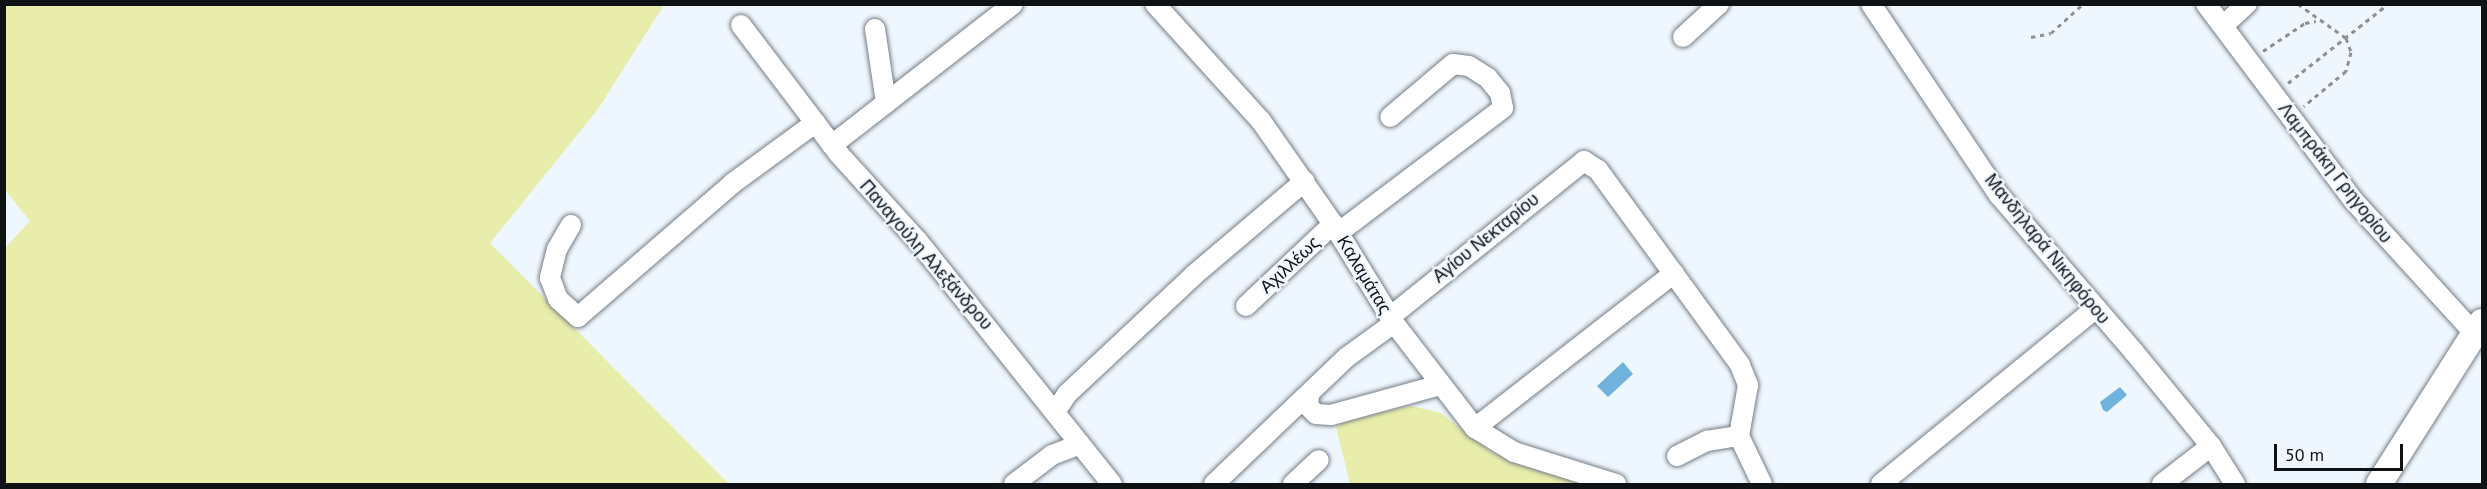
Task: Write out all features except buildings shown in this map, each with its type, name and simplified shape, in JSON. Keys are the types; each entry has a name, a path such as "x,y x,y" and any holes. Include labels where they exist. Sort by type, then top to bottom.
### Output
{"main road":[{"path":"2379,484 2479,328"}],"street":[{"path":"832,145 1013,4"},
{"name":"Καλαμάτας","path":"1155,4 1261,121 1336,228 1392,320 1475,428 1514,452 1616,484"},
{"path":"1683,37 1719,4"},
{"name":"Μανδηλαρά Νικηφόρου","path":"1871,4 1999,195 2211,446 2235,484"},
{"name":"Λαμπράκη Γρηγορίου","path":"2206,4 2353,200 2479,328"},
{"path":"2223,26 2247,4"},
{"name":"Παναγούλη Αλεξάνδρου","path":"741,25 832,145 917,240 1112,484"},
{"path":"874,29 886,103"},
{"name":"Αχιλλέως","path":"1246,306 1336,228 1503,108 1500,93 1488,78 1469,66 1453,64 1390,117"},
{"path":"571,225 557,249 550,278 558,298 578,317 733,183 815,123"},
{"name":"Αγίου Νεκταρίου","path":"1214,484 1309,396 1347,357 1584,161 1598,170 1674,273"},
{"path":"1055,412 1067,394 1194,275 1305,181"},
{"path":"1475,428 1674,273 1740,365 1748,385 1739,436 1762,484"},
{"path":"1881,484 2095,309"},
{"path":"1309,396 1308,405 1316,414 1331,415 1440,385"},
{"path":"1677,456 1707,441 1739,436"},
{"path":"1015,484 1052,454 1080,444"},
{"path":"2162,484 2211,446"},
{"path":"1293,484 1319,460"}],"path":[{"path":"2031,37 2051,33 2082,4"},
{"path":"2290,115 2346,71 2350,52 2346,38 2317,21 2298,4"},
{"path":"2275,94 2388,4"},
{"path":"2249,60 2305,22 2317,21"}],"green space":[{"path":"4,5 664,5 598,109 490,243 729,484 5,484 5,248 30,221 5,190"},
{"path":"1412,406 1441,413 1492,453 1584,484 1350,484 1336,427 1354,417"}],"water":[{"path":"1623,362 1633,374 1608,397 1597,386"},
{"path":"2120,387 2127,395 2107,412 2103,410 2100,402"}]}
